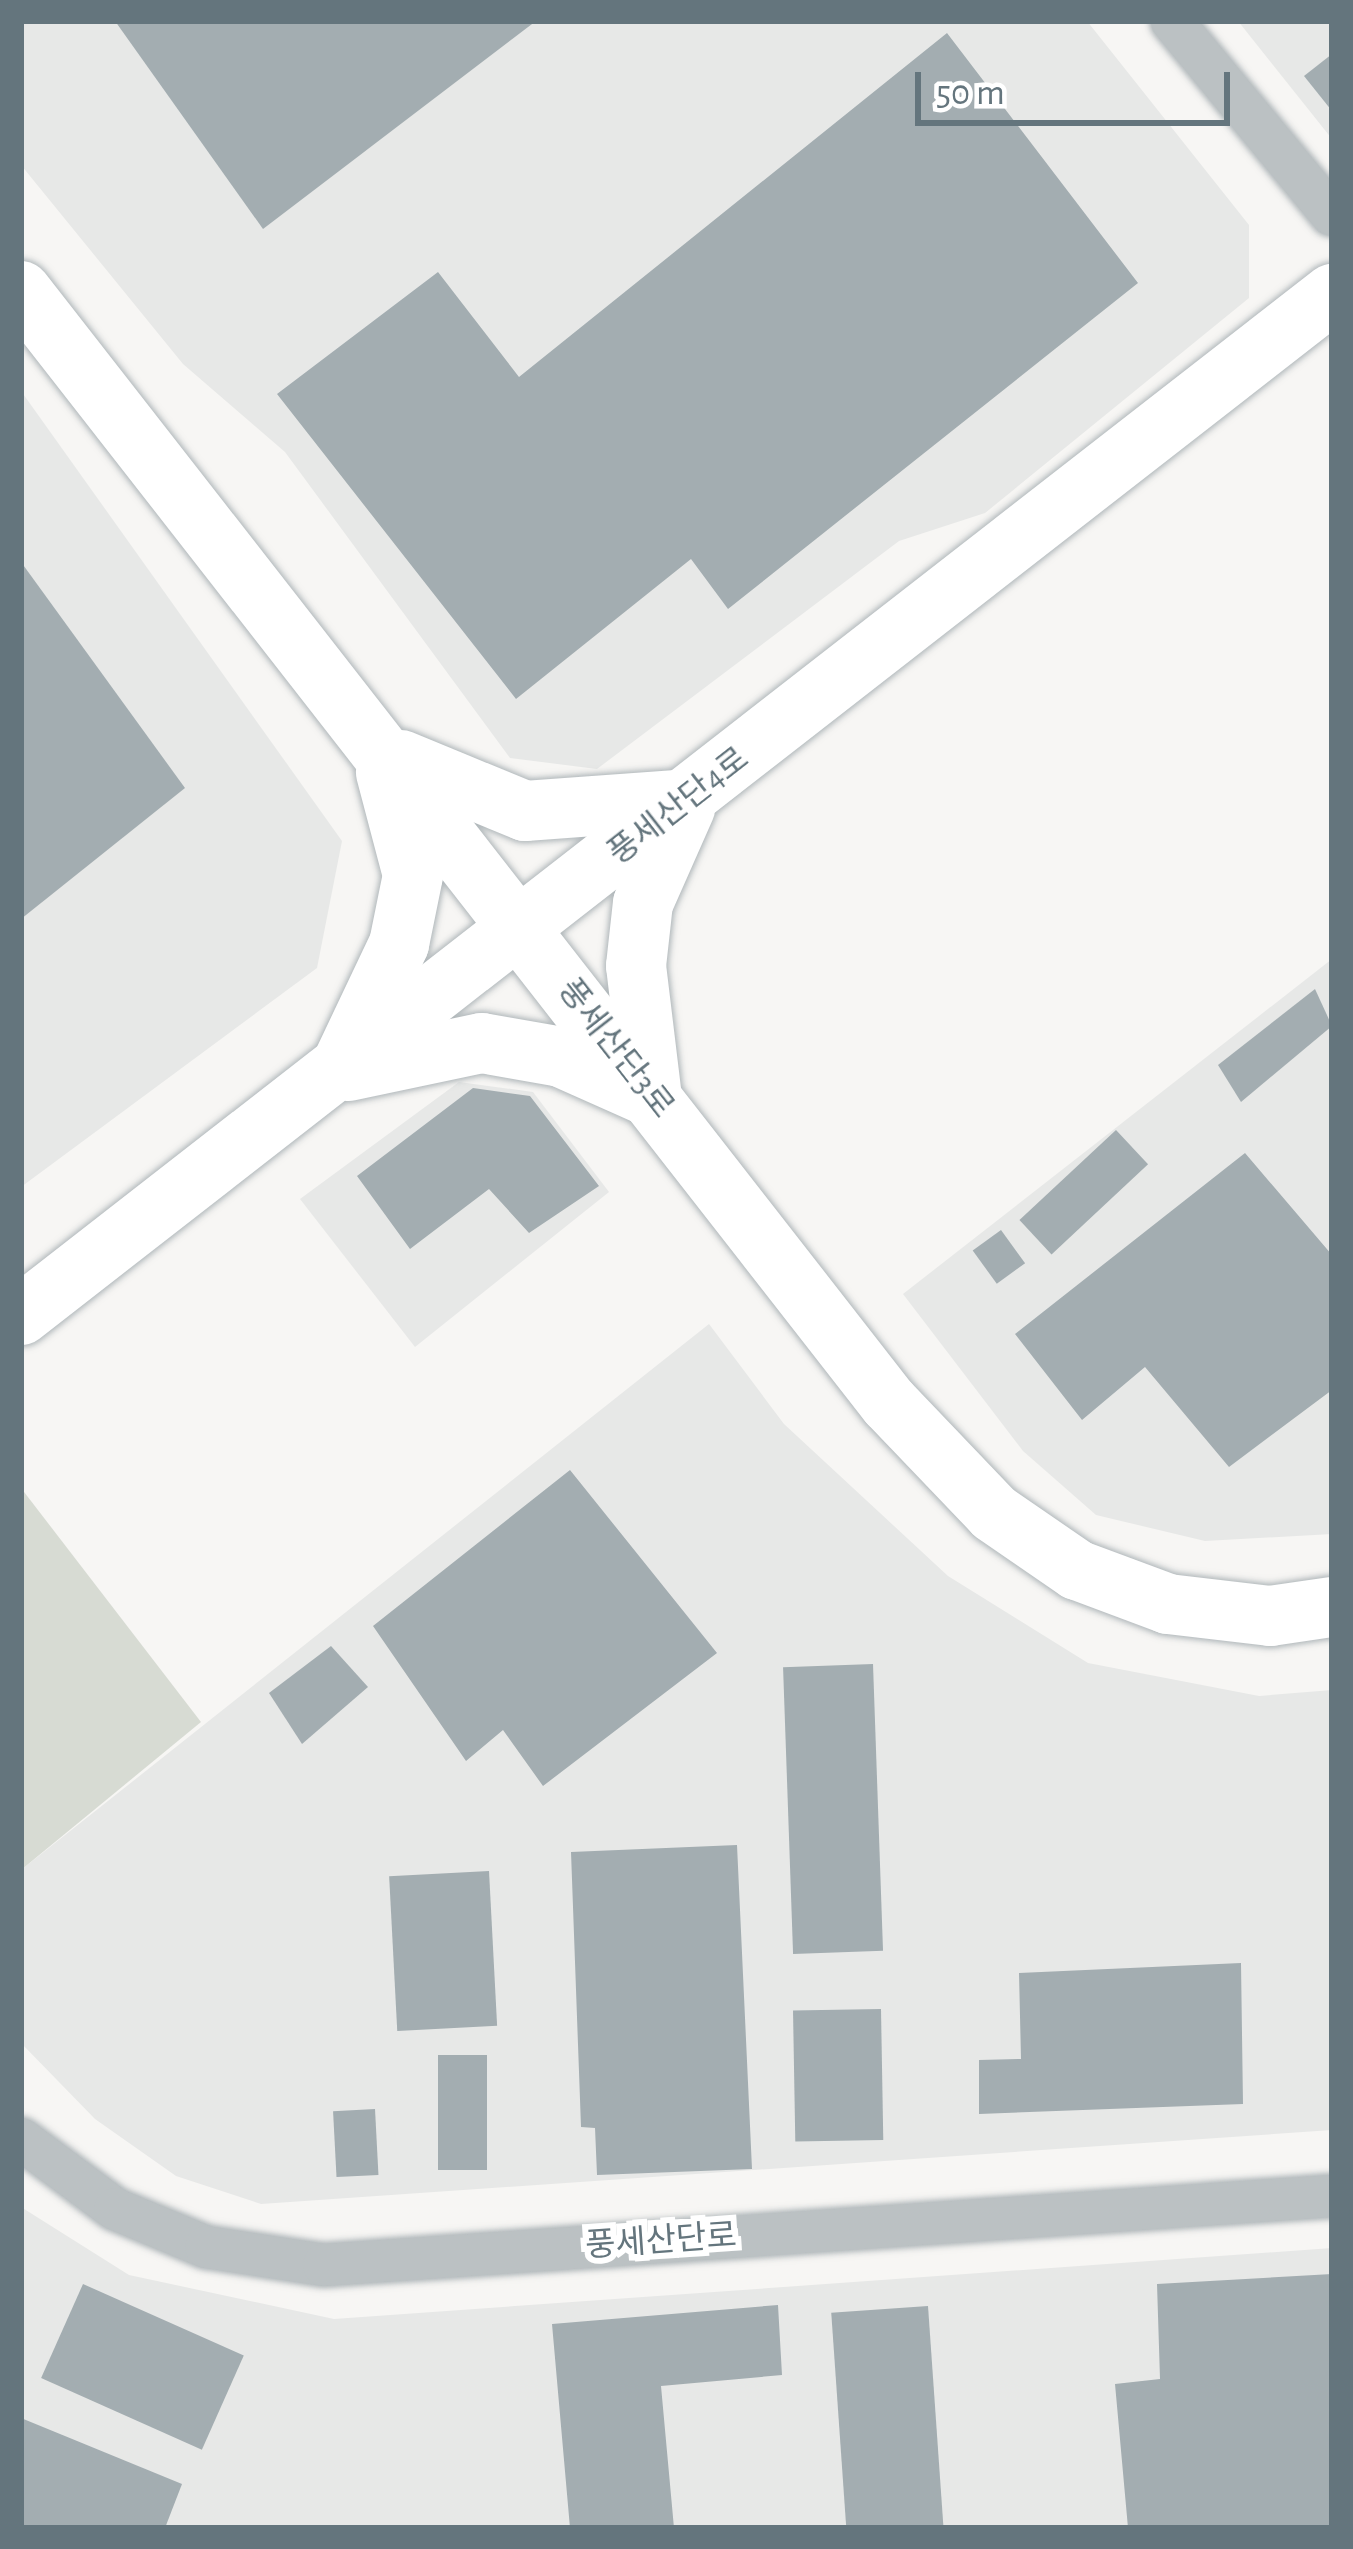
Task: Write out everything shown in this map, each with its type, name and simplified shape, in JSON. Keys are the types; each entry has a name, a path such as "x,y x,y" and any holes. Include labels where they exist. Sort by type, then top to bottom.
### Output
{"street":[{"path":"1172,21 1332,215"},
{"name":"풍세산단3로","path":"21,291 890,1403 994,1513 1077,1570 1168,1604 1270,1616 1332,1607"},
{"name":"풍세산단4로","path":"21,1315 522,931 1332,294"},
{"path":"380,748 457,792 525,811 689,798 643,903 636,965 652,1098"},
{"path":"338,1073 398,944 412,875 380,748"},
{"path":"338,1073 482,1043 562,1057 652,1098"},
{"name":"풍세산단로","path":"21,2139 134,2217 206,2247 324,2265 1332,2195"}],"shaded area":[{"path":"21,21 1087,21 1249,225 1249,298 985,513 899,541 597,769 510,758 285,452 183,364 21,165"},
{"path":"1238,21 1332,21 1332,139"},
{"path":"21,391 342,841 317,968 21,1187"},
{"path":"1332,959 1332,1534 1205,1541 1096,1515 1023,1451 903,1294"},
{"path":"459,1082 533,1092 609,1192 415,1347 300,1199"},
{"path":"709,1324 784,1424 948,1576 1088,1663 1259,1696 1332,1690 1332,2130 261,2204 176,2176 95,2119 21,2043 21,1870"},
{"path":"21,1488 201,1722 21,1870"},
{"path":"21,2207 129,2275 334,2319 1332,2248 1332,2528 21,2528"}],"building":[{"path":"115,21 536,21 263,229"},
{"path":"947,33 1138,283 728,609 691,559 516,699 277,394 438,272 519,377"},
{"path":"1332,54 1332,111 1304,76"},
{"path":"21,562 185,788 21,919"},
{"path":"1315,989 1332,1026 1241,1102 1218,1065"},
{"path":"473,1088 530,1096 599,1186 529,1233 489,1189 410,1249 357,1176"},
{"path":"1116,1130 1148,1164 1052,1254 1019,1220"},
{"path":"1245,1153 1332,1255 1332,1390 1229,1467 1145,1367 1082,1420 1015,1334"},
{"path":"1001,1230 1025,1263 997,1284 973,1251"},
{"path":"570,1470 717,1653 543,1786 503,1730 466,1761 373,1626"},
{"path":"331,1646 368,1687 302,1744 269,1693"},
{"path":"873,1664 883,1951 793,1954 783,1667"},
{"path":"737,1845 752,2169 597,2175 595,2128 581,2127 571,1852"},
{"path":"489,1871 497,2026 397,2031 389,1876"},
{"path":"1241,1963 1243,2104 979,2114 979,2060 1021,2059 1019,1973"},
{"path":"881,2009 883,2140 795,2142 793,2011"},
{"path":"438,2055 487,2055 487,2170 438,2170"},
{"path":"375,2109 378,2175 337,2177 333,2111"},
{"path":"1332,2274 1332,2528 1128,2528 1115,2384 1160,2379 1157,2284"},
{"path":"83,2284 244,2356 202,2450 41,2378"},
{"path":"778,2305 782,2375 661,2386 674,2528 570,2528 552,2324"},
{"path":"928,2306 944,2528 846,2528 831,2313"},
{"path":"21,2418 182,2484 165,2528 21,2528"}]}
